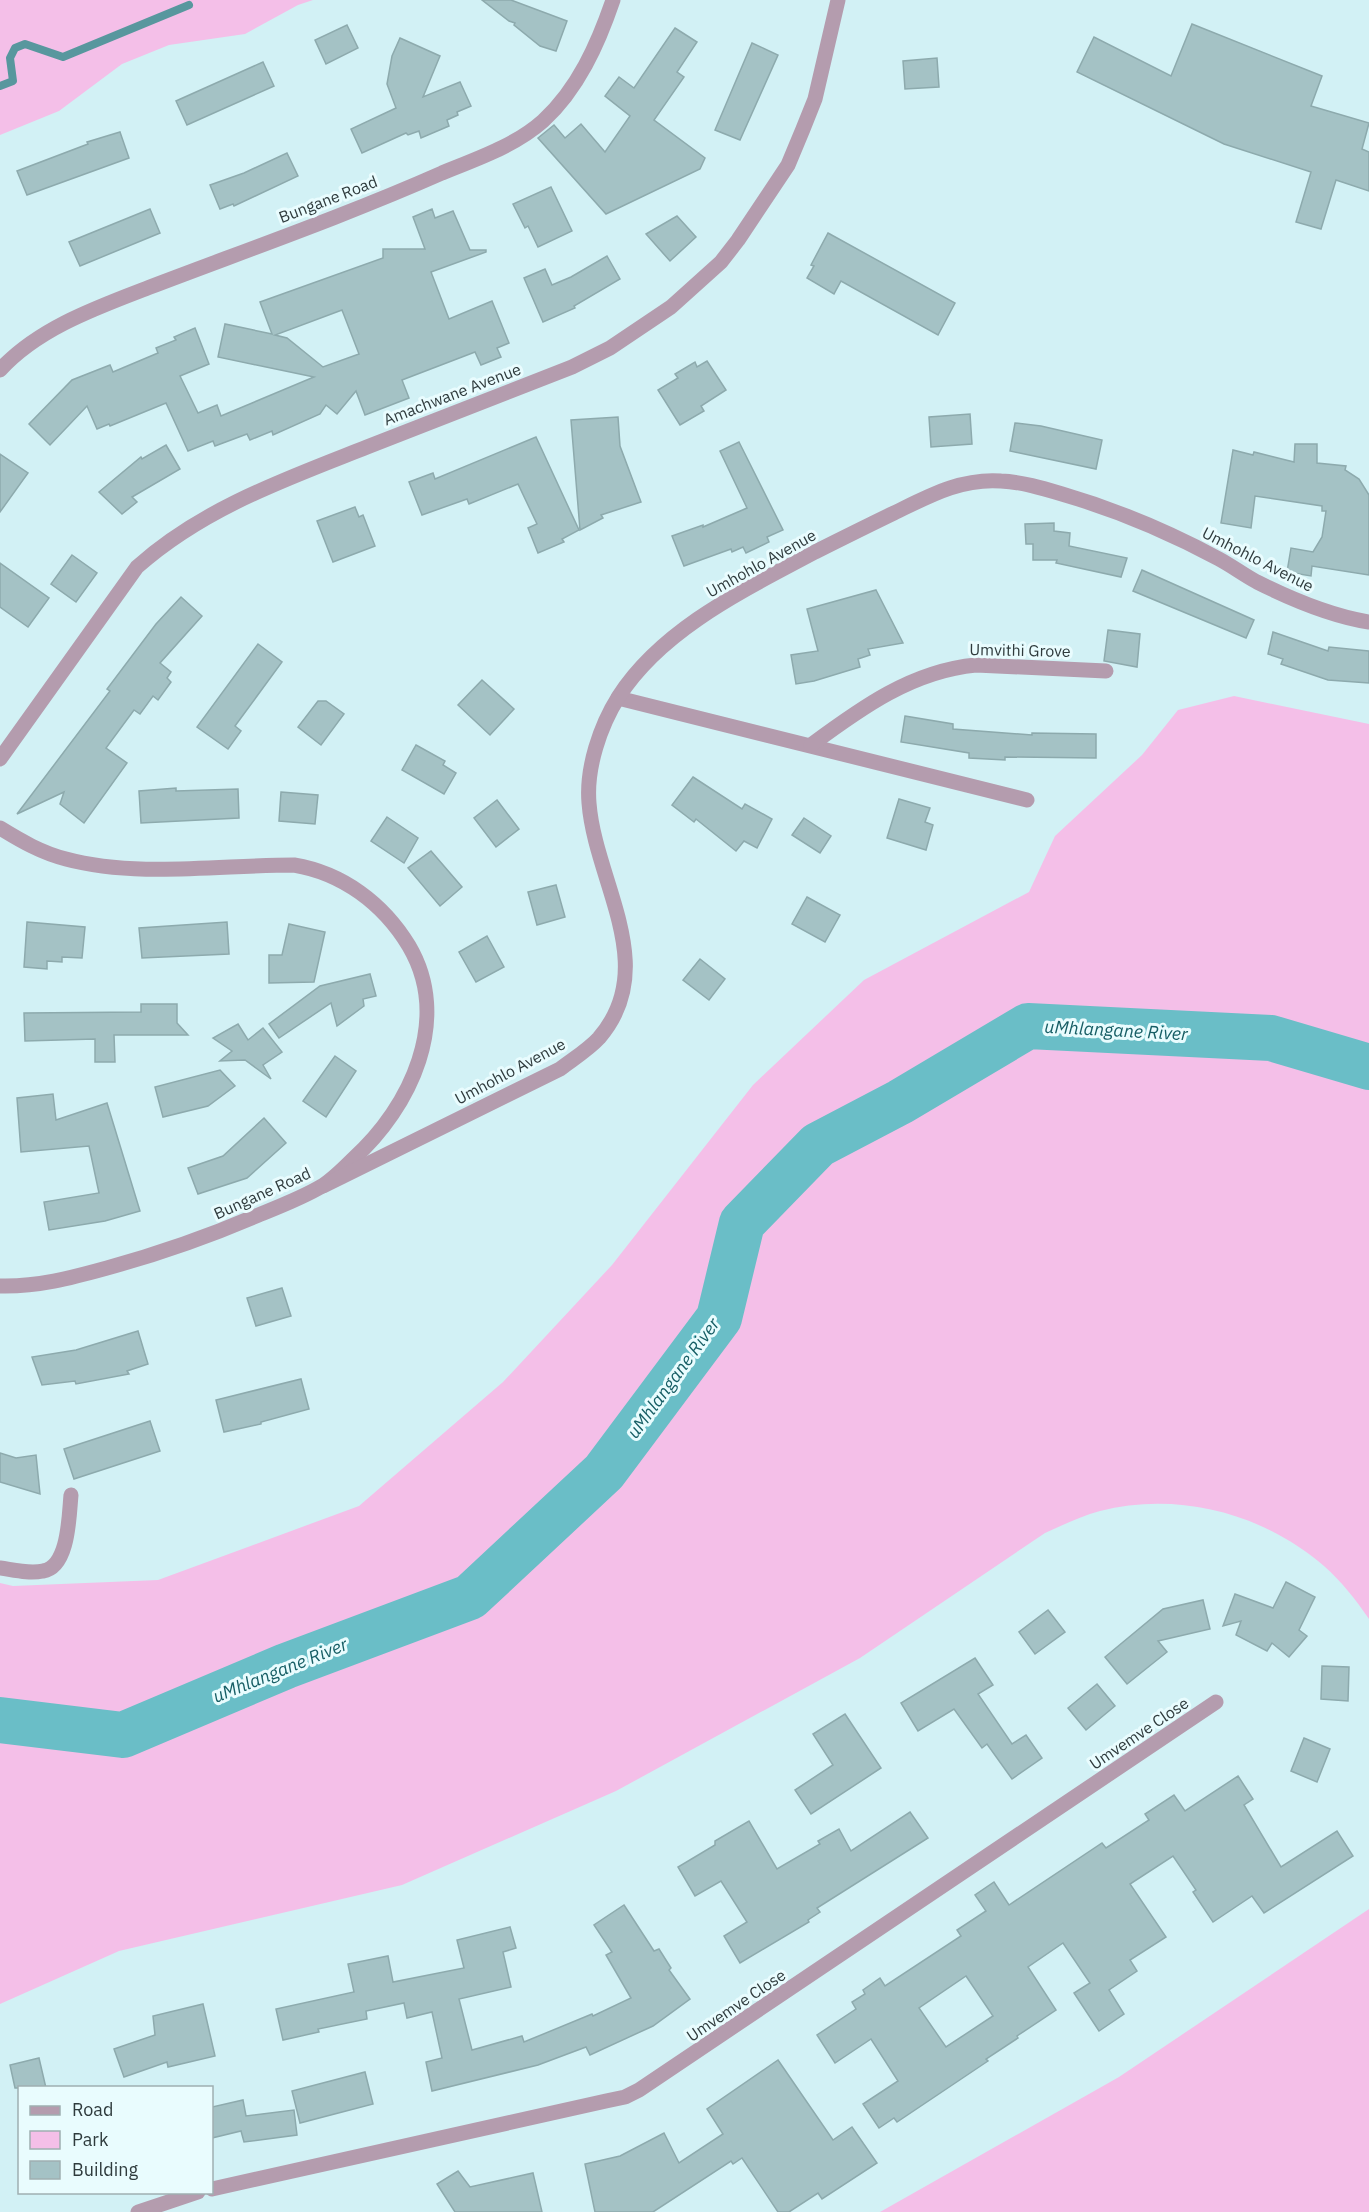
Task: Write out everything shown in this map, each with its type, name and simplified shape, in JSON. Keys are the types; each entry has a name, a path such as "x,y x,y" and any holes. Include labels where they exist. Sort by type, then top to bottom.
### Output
{"street":[{"name":"Bungane Road","path":"0,370 17,354 52,330 116,300 416,185 512,141 542,122 570,89 590,57 613,0"},
{"name":"Amachwane Avenue","path":"0,759 137,567 162,545 220,508 591,357 638,330 695,287 722,262 788,165 815,99 838,0"},
{"name":"Umhohlo Avenue","path":"323,1186 560,1069 589,1048 610,1023 617,1011 622,994 627,958 625,940 604,876 594,835 589,802 593,756 618,698 640,668 657,652 739,593 935,493 953,485 983,480 1041,488 1126,514 1306,604 1369,622"},
{"name":"Umvithi Grove","path":"811,745 850,716 887,693 912,682 962,666 1106,671"},
{"path":"618,698 1027,800"},
{"name":"Bungane Road","path":"0,828 22,842 66,859 115,868 294,865 316,868 337,877 376,905 406,942 418,962 426,989 428,1013 424,1043 408,1089 392,1117 371,1143 323,1186 208,1236 142,1258 50,1282 0,1286"},
{"path":"0,1568 23,1572 44,1571 55,1565 64,1549 71,1495"},
{"name":"Umvemve Close","path":"213,2189 625,2097 657,2080 1216,1702"},
{"path":"138,2212 195,2194"}],"green space":[{"path":"0,0 313,0 298,5 245,34 169,45 122,64 59,111 0,135"},
{"path":"1234,696 1369,724 1369,1619 1348,1591 1324,1566 1300,1548 1248,1520 1190,1506 1160,1504 1130,1505 1100,1511 1045,1533 860,1658 616,1791 402,1885 119,1951 0,2004 0,1583 13,1586 158,1580 359,1506 503,1382 612,1265 753,1085 864,980 1029,892 1055,836 1142,755 1178,710"},
{"path":"1369,1909 1369,2212 880,2212 1119,2077"}],"building":[{"path":"482,0 511,0 567,21 556,51 540,46 514,25 515,23"},
{"path":"1192,24 1322,76 1311,106 1369,123 1362,149 1369,152 1369,191 1336,180 1321,229 1296,222 1311,172 1224,144 1077,72 1094,37 1171,76"},
{"path":"347,25 358,48 326,64 315,40"},
{"path":"675,28 697,42 677,72 684,77 654,120 705,158 700,169 606,214 538,138 554,125 565,138 581,124 605,152 630,116 605,96 619,77 634,88"},
{"path":"400,38 440,56 423,97 460,82 471,106 457,112 458,115 447,120 449,126 421,138 419,131 408,135 406,133 362,153 351,129 396,108 387,84 392,56"},
{"path":"752,43 778,55 740,140 715,130"},
{"path":"937,58 939,87 905,89 903,61"},
{"path":"263,62 274,86 187,125 176,101"},
{"path":"120,132 129,158 27,195 17,171 88,144 87,142"},
{"path":"287,153 298,176 234,206 233,204 220,209 210,185 244,173"},
{"path":"551,187 572,231 538,247 528,226 525,228 513,204"},
{"path":"150,209 160,233 80,266 69,242"},
{"path":"432,209 435,218 453,211 470,250 486,250 486,252 431,272 449,319 492,301 509,343 497,348 501,357 481,365 475,352 402,380 409,398 365,415 356,391 337,414 326,405 320,414 273,435 272,431 250,440 247,434 215,446 213,441 188,451 166,403 97,429 87,406 50,445 29,424 72,380 110,365 113,372 158,353 156,348 176,340 174,337 195,328 209,364 180,376 198,413 217,405 221,416 314,377 218,357 225,324 272,334 260,302 383,258 383,249 425,249 413,217","holes":["342,310 359,354 323,367 287,338 275,335"]},
{"path":"677,216 696,237 670,261 646,234"},
{"path":"828,233 955,303 938,335 841,281 834,294 807,278 814,266 811,265"},
{"path":"607,256 620,279 574,306 575,308 543,322 524,278 545,269 552,285"},
{"path":"707,361 726,390 701,406 704,411 680,425 658,390 678,378 675,374 695,362 697,367"},
{"path":"970,414 972,444 931,447 929,417"},
{"path":"618,417 620,446 641,502 601,515 603,518 580,530 571,420"},
{"path":"1015,423 1041,426 1102,440 1096,469 1010,451"},
{"path":"536,437 579,530 562,539 564,542 538,553 528,528 537,524 518,484 469,504 467,499 422,515 409,482 433,473 435,479"},
{"path":"739,442 783,530 767,537 769,542 746,553 743,547 732,552 731,549 684,566 672,536 703,525 703,527 747,508 720,451"},
{"path":"1295,444 1317,444 1317,463 1346,466 1345,470 1359,479 1369,495 1369,575 1312,566 1311,576 1287,572 1291,548 1313,552 1322,537 1326,511 1322,511 1322,506 1255,496 1251,528 1221,523 1233,450 1253,455 1254,452 1294,462"},
{"path":"166,445 180,469 132,497 137,502 122,514 99,492 141,457 142,459"},
{"path":"0,454 28,473 0,512"},
{"path":"355,507 359,517 363,515 375,546 333,562 317,521"},
{"path":"1054,523 1054,531 1070,533 1069,546 1127,558 1121,577 1056,563 1057,560 1033,560 1033,544 1026,544 1025,524"},
{"path":"72,555 97,573 76,602 51,584"},
{"path":"0,563 49,598 28,627 0,607"},
{"path":"1142,570 1254,620 1246,638 1133,591"},
{"path":"876,590 903,643 868,649 870,655 858,659 860,667 796,684 791,655 818,651 807,609"},
{"path":"181,597 202,616 160,663 171,672 167,678 171,682 158,700 153,696 140,714 134,710 106,748 127,763 84,823 60,804 64,792 17,814 110,691 107,689 156,624"},
{"path":"1108,630 1140,634 1137,667 1104,661"},
{"path":"1273,632 1328,651 1329,647 1369,651 1369,683 1328,680 1281,664 1283,659 1268,654"},
{"path":"258,644 282,662 235,726 241,731 228,749 197,727"},
{"path":"482,680 514,709 490,735 458,705"},
{"path":"318,701 326,701 344,714 321,745 298,727"},
{"path":"905,716 953,724 953,729 1032,735 1032,733 1096,734 1096,758 1005,757 1005,760 969,758 969,753 901,742"},
{"path":"416,745 445,761 443,765 456,773 444,794 402,770"},
{"path":"693,777 742,809 745,804 772,819 757,848 744,841 736,851 696,819 694,822 672,805"},
{"path":"176,788 176,791 238,789 239,818 141,823 139,791"},
{"path":"281,792 318,795 315,824 279,821"},
{"path":"899,799 930,808 925,822 933,825 926,850 887,838"},
{"path":"497,800 519,829 496,847 474,818"},
{"path":"387,817 418,838 404,863 371,841"},
{"path":"804,818 831,836 820,853 792,835"},
{"path":"431,851 462,887 440,906 408,868"},
{"path":"556,885 565,917 537,925 528,892"},
{"path":"807,897 840,915 825,942 792,924"},
{"path":"27,922 85,927 82,958 62,957 62,962 47,961 47,969 24,967"},
{"path":"227,922 229,954 142,958 139,928"},
{"path":"289,924 325,932 314,982 269,983 269,955 282,955"},
{"path":"487,936 504,967 476,982 459,952"},
{"path":"700,959 725,979 709,1000 683,980"},
{"path":"370,974 376,996 363,999 364,1006 337,1026 331,1003 279,1038 269,1024 320,986"},
{"path":"141,1004 177,1004 177,1023 188,1035 114,1035 115,1062 95,1062 95,1039 25,1041 24,1013 141,1012"},
{"path":"238,1024 248,1040 263,1028 282,1052 263,1065 271,1079 245,1060 220,1061 232,1051 213,1038"},
{"path":"335,1056 356,1071 326,1117 303,1101"},
{"path":"220,1070 235,1086 208,1106 163,1117 155,1087"},
{"path":"53,1094 56,1120 107,1103 140,1211 105,1221 49,1230 44,1202 99,1193 89,1146 21,1152 17,1098"},
{"path":"264,1118 286,1143 247,1178 198,1194 188,1168 223,1156"},
{"path":"282,1288 291,1316 256,1326 247,1298"},
{"path":"138,1331 148,1364 127,1371 129,1374 76,1384 75,1381 42,1385 32,1357 76,1350"},
{"path":"301,1379 309,1409 261,1422 261,1424 224,1432 216,1400"},
{"path":"150,1421 160,1451 74,1479 64,1449"},
{"path":"0,1453 16,1458 36,1455 40,1494 0,1482"},
{"path":"1286,1582 1315,1597 1299,1630 1307,1636 1289,1657 1272,1643 1267,1651 1236,1635 1241,1621 1223,1626 1235,1594 1273,1608"},
{"path":"1203,1600 1210,1629 1158,1641 1167,1652 1127,1684 1105,1657 1163,1609"},
{"path":"1048,1610 1065,1632 1035,1654 1019,1632"},
{"path":"975,1658 993,1685 978,1694 1012,1744 1026,1735 1042,1758 1012,1779 987,1744 982,1748 954,1709 918,1731 901,1703"},
{"path":"1322,1666 1349,1667 1348,1701 1321,1699"},
{"path":"1097,1684 1115,1706 1086,1730 1068,1708"},
{"path":"845,1714 881,1768 811,1814 795,1790 833,1765 813,1734"},
{"path":"1304,1738 1330,1749 1317,1782 1291,1771"},
{"path":"1238,1776 1253,1799 1244,1805 1281,1867 1337,1831 1353,1856 1264,1913 1252,1896 1213,1922 1193,1892 1196,1890 1173,1856 1130,1884 1166,1937 1130,1960 1137,1971 1109,1990 1124,2014 1099,2031 1074,1993 1090,1983 1063,1943 1028,1967 1056,2010 986,2059 988,2061 897,2122 894,2118 879,2128 863,2104 898,2081 871,2039 835,2063 817,2035 856,2009 852,2002 865,1994 863,1990 880,1978 885,1986 961,1936 957,1930 986,1911 975,1895 994,1882 1009,1905 1102,1843 1106,1848 1149,1820 1145,1814 1174,1795 1185,1811","holes":["966,1976 993,2016 946,2047 919,2008"]},
{"path":"910,1812 928,1838 817,1908 820,1912 808,1920 809,1922 740,1963 724,1936 747,1922 721,1881 695,1896 678,1867 749,1821 777,1869 820,1844 818,1841 839,1829 851,1851"},
{"path":"624,1905 654,1951 659,1949 671,1968 669,1970 690,1999 653,2026 590,2055 586,2047 538,2065 432,2091 426,2062 442,2058 432,2012 407,2018 404,2003 366,2011 367,2019 318,2029 319,2032 283,2040 276,2009 354,1992 348,1964 388,1956 393,1982 464,1968 457,1940 510,1927 516,1948 503,1952 511,1987 459,1999 472,2050 522,2036 524,2042 592,2014 593,2016 631,1998 606,1955 612,1952 594,1925"},
{"path":"203,2004 215,2056 168,2067 167,2062 124,2077 114,2049 155,2035 153,2016"},
{"path":"39,2058 46,2086 15,2088 10,2065"},
{"path":"778,2060 833,2140 852,2127 877,2163 822,2199 818,2193 789,2212 778,2212 742,2158 733,2164 731,2161 653,2212 595,2212 585,2164 620,2156 664,2133 679,2163 723,2134 707,2109"},
{"path":"365,2072 373,2104 300,2123 292,2091"},
{"path":"243,2100 246,2116 294,2110 297,2135 244,2142 241,2131 213,2138 213,2107"},
{"path":"458,2171 470,2187 533,2173 542,2212 455,2212 437,2184"}],"waterway":[{"path":"0,86 13,81 10,58 15,48 25,44 63,57 189,5"},
{"name":"uMhlangane River","path":"0,1720 123,1735 286,1666 470,1597 604,1472 719,1318 742,1223 818,1145 900,1102 1028,1026 1271,1038 1369,1067"}]}
